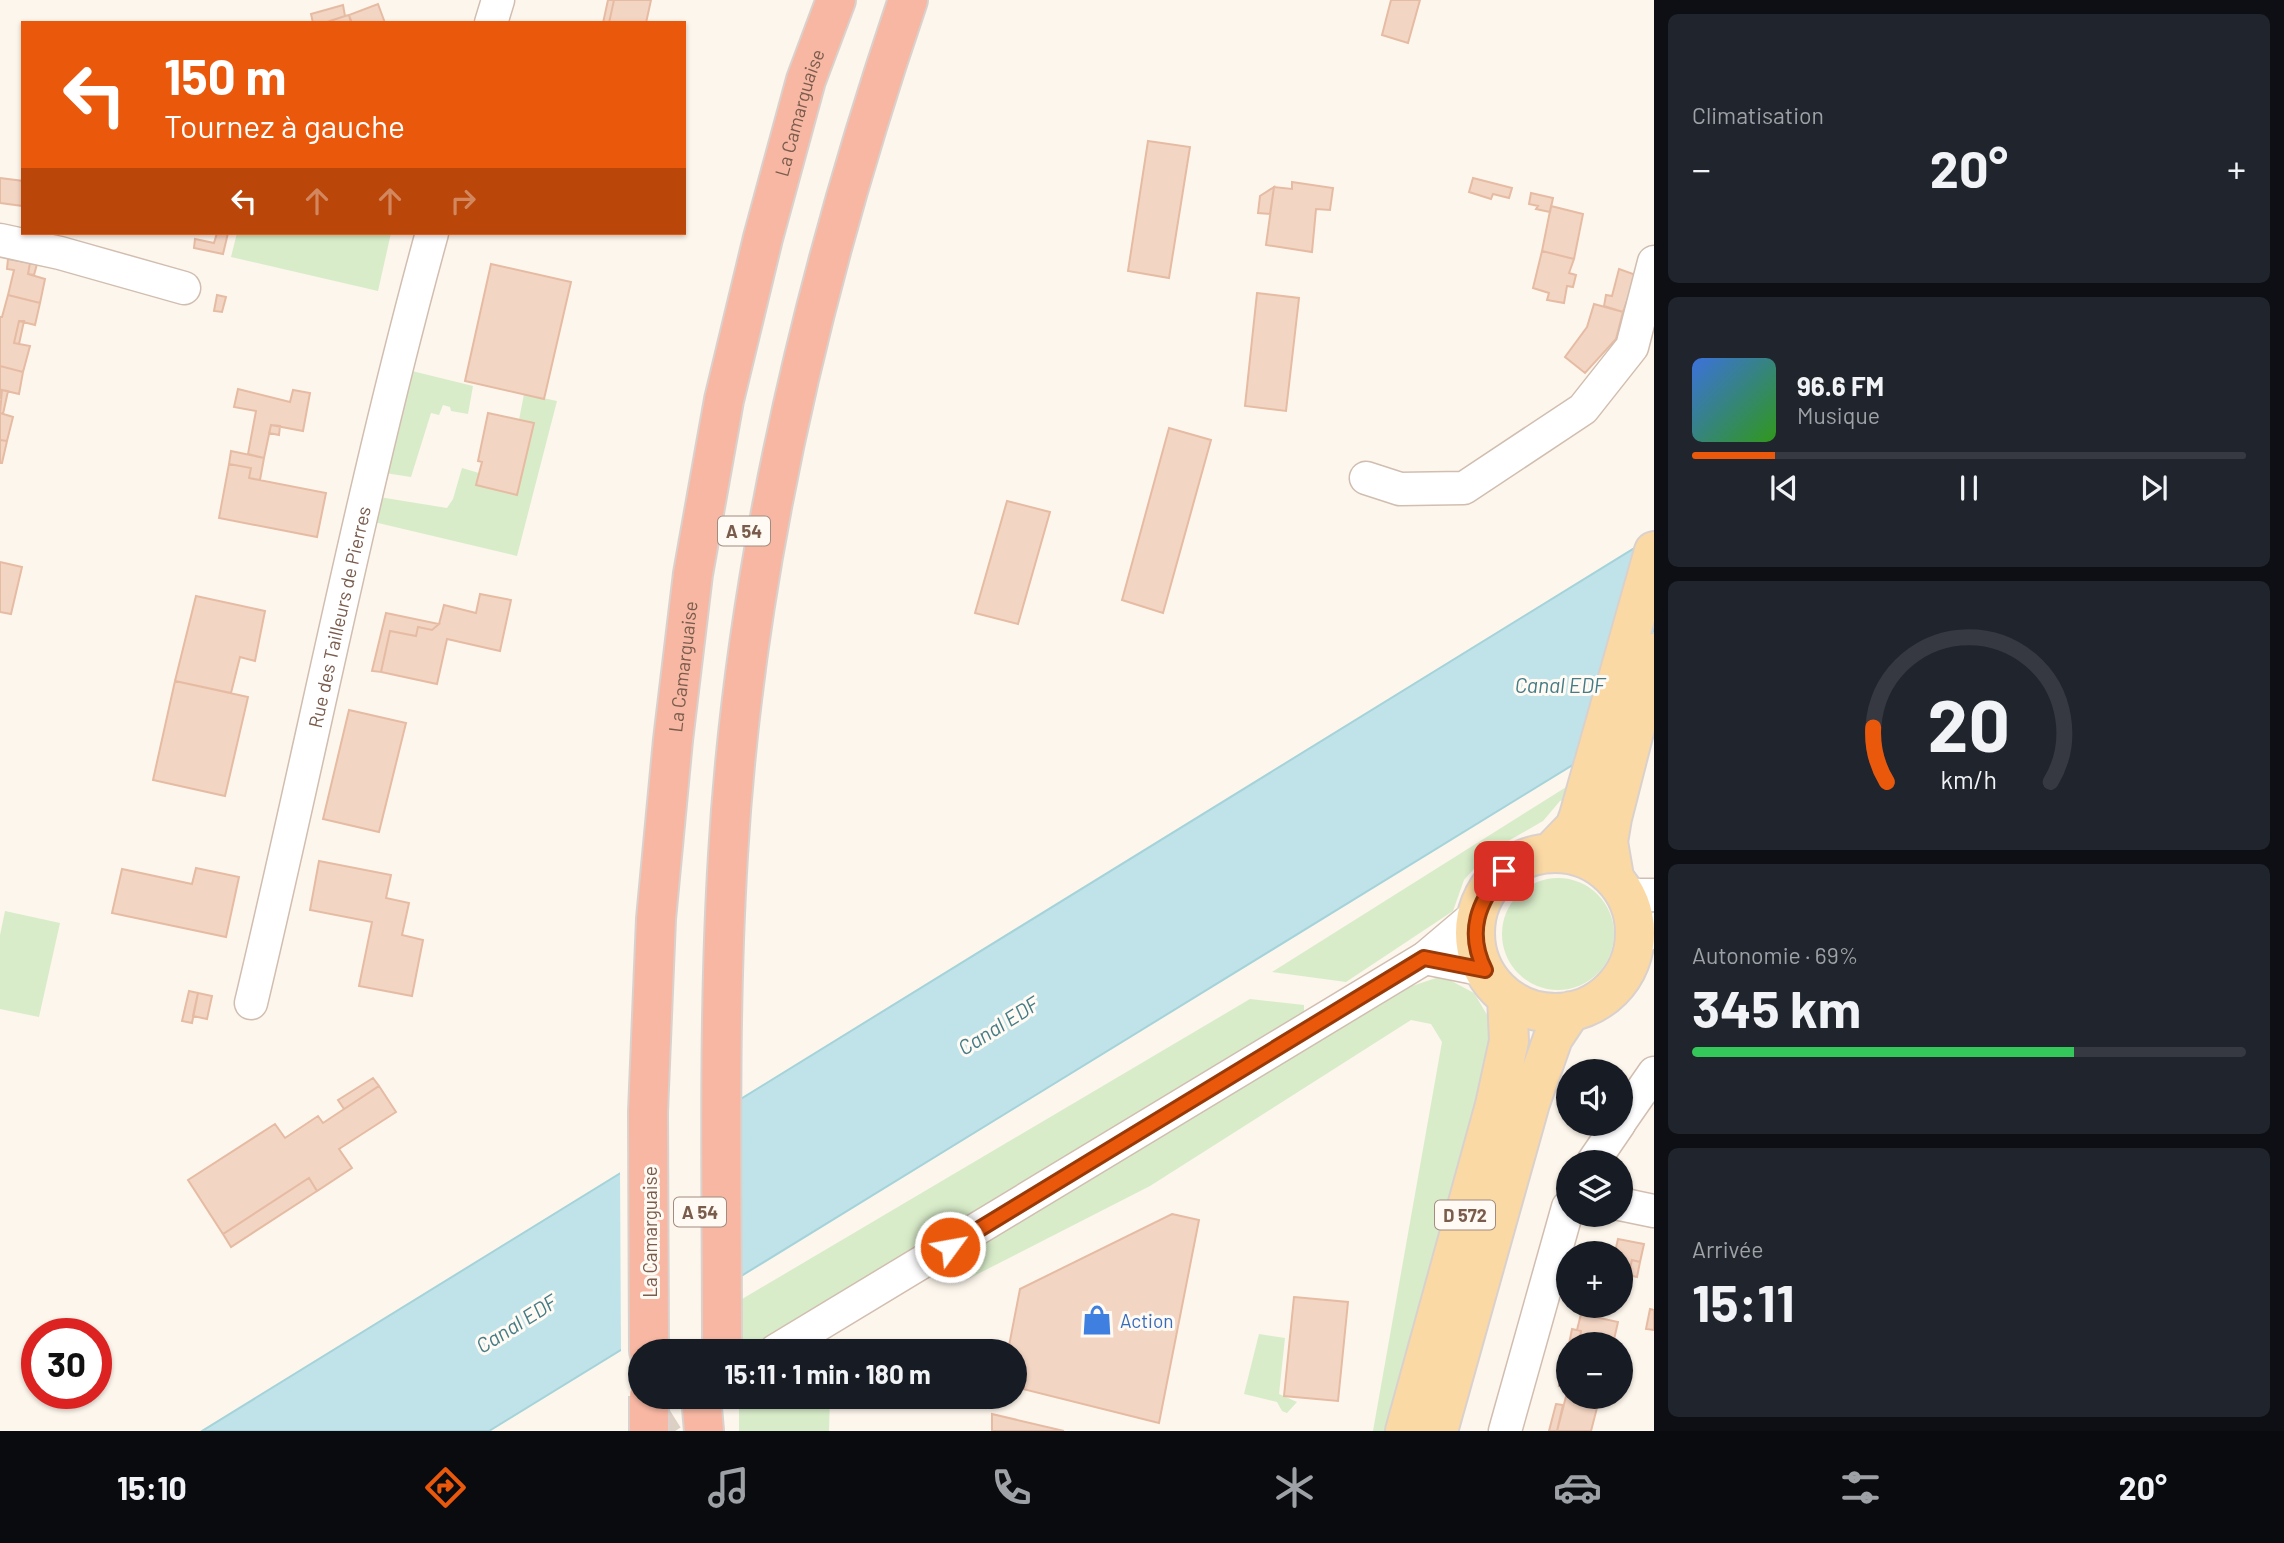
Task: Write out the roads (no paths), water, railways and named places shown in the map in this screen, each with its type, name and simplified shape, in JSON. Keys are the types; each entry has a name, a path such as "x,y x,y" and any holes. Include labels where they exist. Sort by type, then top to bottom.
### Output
{"highway":[{"name":"La Camarguaise","path":"649,1339 648,1112 656,919 673,740 693,574 724,400 763,238 806,80 836,0"},
{"name":"A 54","path":"711,1072 703,916 716,754 743,535 804,261 849,98 883,0"},
{"path":"710,1339 711,1072 728,852 749,647 771,504 827,259 908,0"},
{"path":"649,1409 649,1431"},
{"path":"701,1409 702,1431"},
{"path":"722,1409 722,1431"}],"main road":[{"path":"1631,889 1595,863 1573,854 1550,852 1525,858 1504,871 1487,891 1477,915 1475,940 1496,984 1527,1007 1549,1013 1572,1011 1595,1002 1615,987 1644,935 1634,918 1631,889 1596,817 1654,551"},
{"path":"1550,852 1575,827 1596,817 1654,653"},
{"name":"D 572","path":"1405,1431 1495,1105 1509,1041 1496,984"},
{"name":"D 572","path":"1438,1431 1530,1103 1553,1038 1572,1011"}],"street":[{"path":"492,21 498,0"},
{"name":"Rue des Tailleurs de Pierres","path":"251,1003 357,534 431,235"},
{"path":"0,240 60,253 184,288"},
{"path":"1366,478 1399,489 1464,488 1583,409 1632,346 1654,262"},
{"path":"795,1339 1424,958 1477,915"},
{"path":"1424,958 1496,984"},
{"path":"1633,1104 1654,1073"},
{"path":"1633,1207 1654,1211"},
{"path":"1505,1431 1562,1227"}],"water":[{"name":"Canal EDF","path":"1654,536 1654,715 639,1339 628,1339 628,1346 489,1431 202,1431"}],"tunnel":[{"path":"645,1431 680,1409"}],"place":[{"name":"Action","path":"1097,1320"}]}
